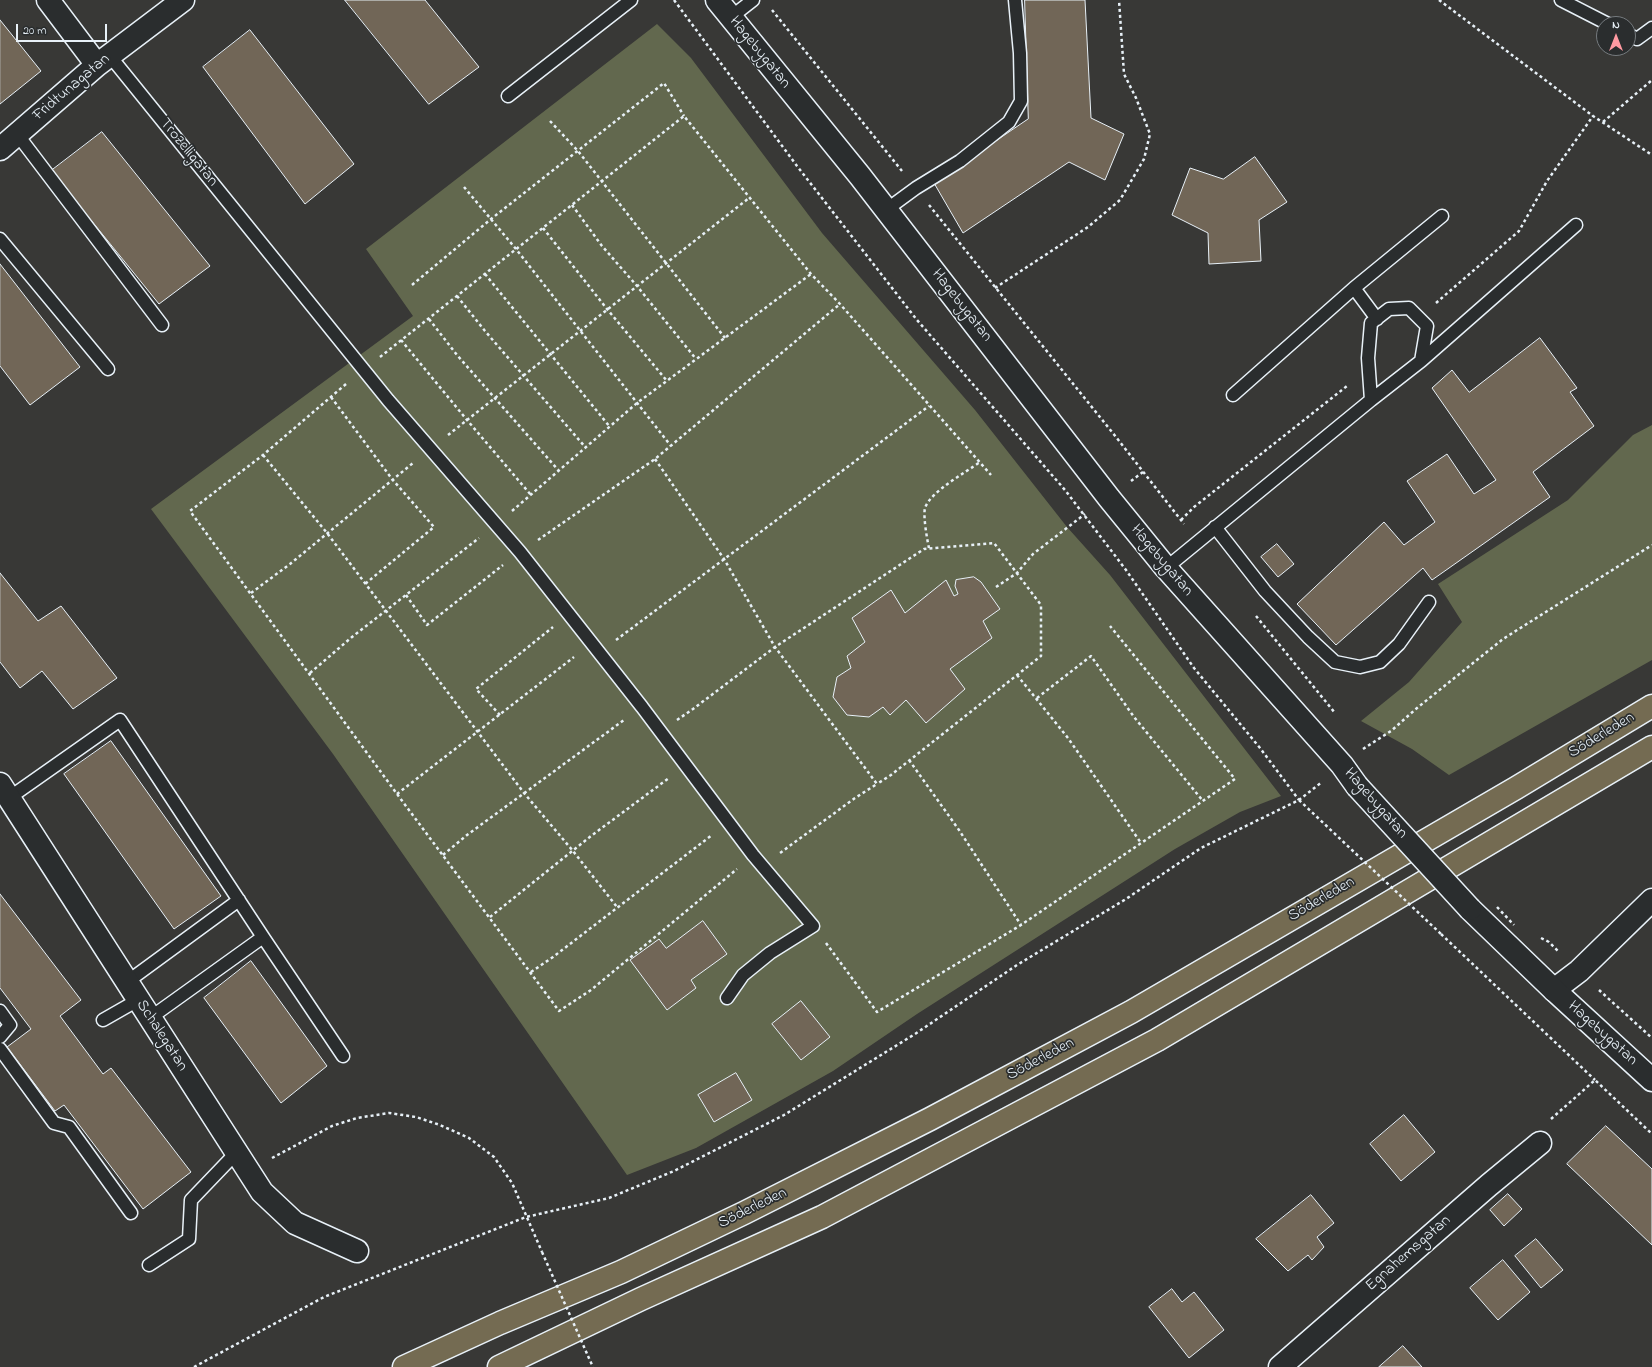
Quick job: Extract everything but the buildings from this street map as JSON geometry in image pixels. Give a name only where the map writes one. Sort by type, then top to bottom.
[{"type":"highway","name":"Söderleden","points":[[404,1367],[500,1323],[621,1272],[744,1213],[930,1119],[1131,1012],[1516,788],[1652,706]]},
{"type":"highway","points":[[499,1367],[641,1298],[822,1217],[1157,1040],[1652,747]]},
{"type":"street","name":"Trozelligatan","points":[[48,0],[103,61]]},
{"type":"street","name":"Fridtunagatan","points":[[0,149],[103,61],[183,0]]},
{"type":"street","name":"Hagebygatan","points":[[717,0],[886,210],[1104,491],[1166,568],[1342,765],[1357,786],[1470,909],[1554,990],[1652,1080]]},
{"type":"street","name":"Schalegatan","points":[[2,788],[262,1192],[295,1223],[357,1251]]},
{"type":"street","points":[[1554,990],[1579,971],[1652,900]]},
{"type":"street","name":"Egnahemsgatan","points":[[1280,1367],[1489,1184],[1540,1143]]},
{"type":"lane","points":[[508,96],[631,0]]},
{"type":"lane","points":[[730,18],[754,0]]},
{"type":"lane","points":[[886,210],[916,188],[960,161],[1009,122],[1021,101],[1020,53],[1015,0]]},
{"type":"lane","points":[[1561,0],[1596,18]]},
{"type":"lane","points":[[1636,38],[1652,28]]},
{"type":"lane","name":"Trozelligatan","points":[[103,61],[266,249],[364,370],[520,552],[642,707],[753,855],[813,926]]},
{"type":"lane","points":[[17,134],[162,325]]},
{"type":"lane","points":[[1233,395],[1354,288],[1442,216]]},
{"type":"lane","points":[[1166,568],[1371,400],[1421,361],[1576,225]]},
{"type":"lane","points":[[0,239],[108,369]]},
{"type":"lane","points":[[1354,288],[1377,319]]},
{"type":"lane","points":[[1371,400],[1368,366],[1371,323],[1389,310],[1409,308],[1427,326],[1421,361]]},
{"type":"lane","points":[[1215,527],[1265,591],[1308,637],[1335,662],[1360,667],[1380,662],[1399,644],[1429,602]]},
{"type":"lane","points":[[2,788],[120,720],[263,937],[344,1056]]},
{"type":"lane","points":[[103,1020],[133,991],[239,900]]},
{"type":"lane","points":[[727,998],[743,975],[770,952],[813,926]]},
{"type":"lane","points":[[150,1018],[263,937]]},
{"type":"lane","points":[[0,1011],[10,1025],[0,1037]]},
{"type":"lane","points":[[0,1049],[54,1123],[69,1126],[131,1213]]},
{"type":"lane","points":[[149,1265],[189,1239],[191,1200],[236,1152]]},
{"type":"path","points":[[674,0],[797,166],[917,320],[1065,490],[1126,570],[1194,668],[1260,748],[1299,800],[1652,1134]]},
{"type":"path","points":[[995,288],[1088,227],[1120,200],[1144,159],[1150,134],[1136,98],[1124,74],[1119,0]]},
{"type":"path","points":[[1439,0],[1593,116],[1652,155]]},
{"type":"path","points":[[768,5],[1181,520],[1196,543]]},
{"type":"path","points":[[1603,122],[1652,80]]},
{"type":"path","points":[[412,285],[491,219],[664,83],[684,116],[811,274],[840,304],[929,406],[992,475]]},
{"type":"path","points":[[684,116],[401,340],[263,455],[190,511],[559,1010],[591,990],[753,855]]},
{"type":"path","points":[[1409,308],[1430,308],[1519,231],[1547,181],[1593,116]]},
{"type":"path","points":[[550,121],[578,151],[725,338]]},
{"type":"path","points":[[464,187],[516,250],[671,446]]},
{"type":"path","points":[[251,593],[467,420],[749,198]]},
{"type":"path","points":[[572,205],[602,246],[637,286],[696,359]]},
{"type":"path","points":[[543,228],[607,310],[668,381]]},
{"type":"path","points":[[485,274],[610,427]]},
{"type":"path","points":[[310,673],[496,525],[637,403],[811,274]]},
{"type":"path","points":[[457,296],[485,331],[586,448]]},
{"type":"path","points":[[406,596],[427,625],[520,552],[655,459],[840,304]]},
{"type":"path","points":[[429,319],[457,355],[559,471]]},
{"type":"path","points":[[401,340],[531,495]]},
{"type":"path","points":[[1181,520],[1194,507],[1345,388],[1368,366]]},
{"type":"path","points":[[331,397],[392,480],[434,527],[365,584]]},
{"type":"path","points":[[398,794],[500,715],[724,559],[929,406]]},
{"type":"path","points":[[263,455],[327,533],[524,793],[573,851],[617,907]]},
{"type":"path","points":[[655,459],[724,559],[776,647],[877,784]]},
{"type":"path","points":[[929,548],[926,534],[925,508],[934,495],[980,462]]},
{"type":"path","points":[[996,587],[1017,573],[1033,554],[1084,515]]},
{"type":"path","points":[[660,731],[693,709],[776,647],[924,549],[994,543],[1017,573],[1041,605],[1041,656],[909,760],[877,784],[854,798],[762,866]]},
{"type":"path","points":[[194,1367],[324,1297],[526,1217],[609,1198],[674,1171],[784,1115],[915,1034],[1017,965],[1126,899],[1201,848],[1299,800],[1342,765],[1391,731],[1417,708],[1503,639],[1652,545]]},
{"type":"path","points":[[500,715],[476,689],[569,614]]},
{"type":"path","points":[[1255,616],[1339,718]]},
{"type":"path","points":[[813,926],[877,1012],[1021,925],[1235,778],[1110,626]]},
{"type":"path","points":[[1036,698],[1090,656],[1134,716],[1203,801]]},
{"type":"path","points":[[1017,675],[1068,738],[1141,843]]},
{"type":"path","points":[[443,855],[524,793],[642,707]]},
{"type":"path","points":[[1358,743],[1364,749],[1366,755]]},
{"type":"path","points":[[909,760],[959,830],[1021,925]]},
{"type":"path","points":[[490,917],[573,851],[686,766]]},
{"type":"path","points":[[530,972],[553,957],[728,822]]},
{"type":"path","points":[[1540,1143],[1546,1122],[1595,1080]]},
{"type":"path","points":[[249,1170],[332,1126],[357,1118],[389,1113],[416,1117],[440,1125],[469,1138],[494,1157],[512,1183],[593,1367]]},
{"type":"green space","points":[[657,24],[691,58],[822,233],[975,410],[1067,527],[1110,575],[1281,796],[1240,812],[1175,849],[917,1014],[833,1071],[696,1148],[627,1175],[333,754],[151,509],[413,316],[366,249]]},
{"type":"green space","points":[[1652,425],[1652,660],[1449,775],[1412,749],[1361,721],[1409,682],[1462,622],[1438,584],[1568,500],[1633,435]]}]
